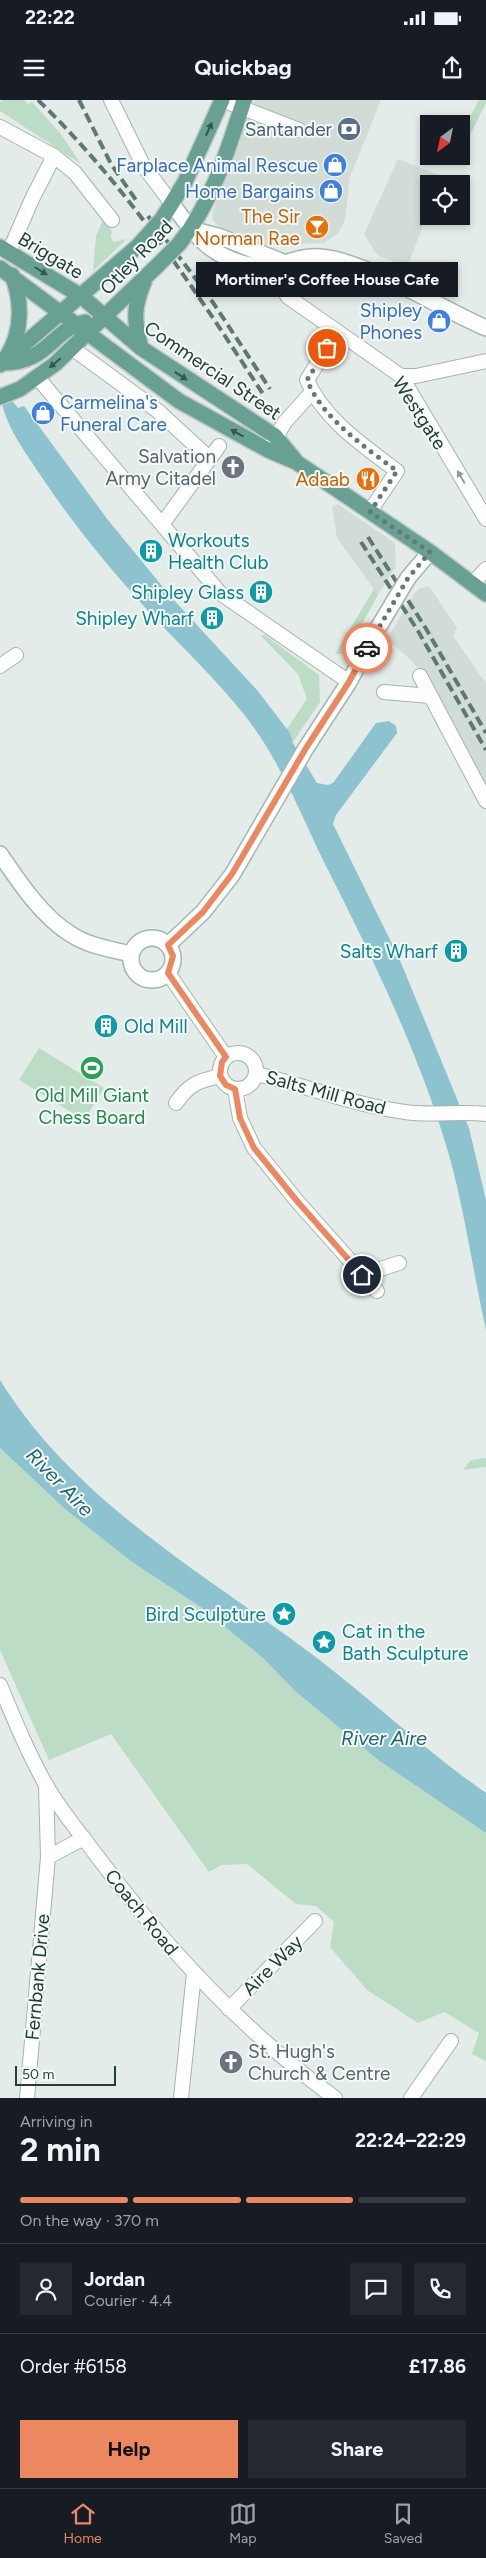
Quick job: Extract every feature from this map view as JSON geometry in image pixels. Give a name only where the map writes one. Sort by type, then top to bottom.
[{"type":"main road","name":"Otley Road","points":[[1,364],[138,246],[162,219],[172,204],[222,100]]},
{"type":"main road","name":"Otley Road","points":[[0,397],[20,389],[72,348],[179,244],[191,229],[210,193],[243,104]]},
{"type":"main road","name":"Briggate","points":[[5,250],[81,296]]},
{"type":"main road","name":"Briggate","points":[[6,271],[62,313]]},
{"type":"main road","points":[[1,364],[13,347],[18,329],[20,306],[18,290],[6,271]]},
{"type":"main road","points":[[141,348],[134,315],[137,299],[147,276]]},
{"type":"main road","name":"Commercial Street","points":[[81,296],[141,348],[275,436],[296,462]]},
{"type":"main road","name":"Commercial Street","points":[[62,313],[87,334],[179,401],[268,450],[296,462],[430,552],[486,594]]},
{"type":"main road","points":[[1,364],[18,363],[33,358],[75,324],[106,316]]},
{"type":"street","points":[[111,100],[143,165],[191,229],[212,234],[283,262],[314,255],[338,260],[401,285],[486,328]]},
{"type":"street","points":[[222,100],[243,104],[299,130]]},
{"type":"street","points":[[0,127],[54,156],[75,173],[112,220]]},
{"type":"street","points":[[5,250],[54,156]]},
{"type":"street","name":"Westgate","points":[[283,262],[283,288],[288,297],[401,376],[486,519]]},
{"type":"street","points":[[337,332],[307,380],[312,392],[349,435],[397,471],[370,512]]},
{"type":"street","points":[[72,348],[158,410],[210,459]]},
{"type":"street","points":[[401,376],[416,376],[486,361]]},
{"type":"street","points":[[37,377],[163,523],[220,593],[349,682]]},
{"type":"street","points":[[268,450],[275,436],[312,392]]},
{"type":"street","points":[[163,523],[219,446]]},
{"type":"street","points":[[168,945],[203,912],[232,874],[306,748],[349,682],[375,633],[408,578],[430,552]]},
{"type":"street","points":[[472,584],[486,569]]},
{"type":"street","points":[[0,666],[16,655]]},
{"type":"street","points":[[420,676],[486,801]]},
{"type":"street","points":[[384,692],[430,696]]},
{"type":"street","points":[[1,858],[31,897],[71,935],[93,944],[130,954]]},
{"type":"street","points":[[144,939],[159,939],[168,945],[173,956],[168,973],[153,981],[143,979],[132,969],[130,954],[133,948],[144,939]]},
{"type":"street","points":[[168,973],[226,1057],[222,1062],[220,1076],[226,1085],[235,1089],[240,1118],[254,1148],[297,1201],[377,1292]]},
{"type":"street","name":"Salts Mill Road","points":[[226,1057],[236,1052],[249,1056],[255,1063],[256,1074],[251,1084],[242,1089],[235,1089]]},
{"type":"street","name":"Salts Mill Road","points":[[256,1074],[300,1085],[361,1105],[408,1112],[481,1113]]},
{"type":"street","points":[[176,1103],[186,1089],[200,1080],[220,1076]]},
{"type":"street","points":[[362,1275],[399,1263]]},
{"type":"street","name":"Coach Road","points":[[0,1685],[46,1786],[141,1913],[194,1974],[229,2009],[304,2075],[335,2098]]},
{"type":"street","name":"Fernbank Drive","points":[[27,2098],[48,1857],[46,1786]]},
{"type":"street","points":[[48,1857],[84,1838]]},
{"type":"street","name":"Aire Way","points":[[229,2009],[315,1921]]},
{"type":"street","points":[[181,2098],[194,1974]]},
{"type":"street","points":[[411,2098],[451,2041]]},
{"type":"shaded area","points":[[255,100],[381,100],[350,177],[345,220],[338,233],[324,243],[267,245],[218,226],[213,220],[212,213]]},
{"type":"shaded area","points":[[398,159],[439,175],[420,175],[420,225],[424,225],[407,267],[377,255],[364,234]]},
{"type":"shaded area","points":[[338,504],[395,543],[396,566],[378,595],[337,538],[332,507]]},
{"type":"shaded area","points":[[429,586],[457,628],[453,636],[486,683],[486,790],[433,687],[413,662],[387,639],[414,594],[418,589]]},
{"type":"green space","points":[[3,100],[24,100],[28,104],[32,102],[60,133],[81,164],[0,111],[0,102]]},
{"type":"green space","points":[[479,100],[486,100],[470,135],[470,117]]},
{"type":"green space","points":[[103,220],[112,231],[111,237],[113,242],[127,239],[93,271],[96,236]]},
{"type":"green space","points":[[233,269],[239,269],[269,279],[273,282],[270,292]]},
{"type":"green space","points":[[374,589],[378,595],[345,654],[335,654]]},
{"type":"green space","points":[[265,635],[319,675],[320,702],[293,742],[286,730],[307,699],[298,674],[261,636]]},
{"type":"green space","points":[[39,1048],[104,1088],[84,1120],[19,1080]]},
{"type":"green space","name":"Old Mill Giant Chess Board","points":[[89,1058],[102,1066],[94,1077],[82,1070]]},
{"type":"green space","points":[[0,1448],[65,1509],[132,1562],[202,1608],[263,1658],[295,1691],[378,1760],[486,1833],[486,2061],[472,2054],[479,2033],[444,2012],[418,2023],[367,1990],[330,1947],[334,1922],[316,1906],[296,1904],[247,1864],[221,1865],[209,1872],[111,1734],[49,1760],[0,1650]]},
{"type":"green space","points":[[486,1458],[486,1467],[463,1470],[471,1460]]},
{"type":"water","points":[[0,386],[18,408],[24,406],[108,520],[171,597],[257,690],[290,733],[293,743],[317,783],[328,785],[333,783],[376,723],[389,721],[396,726],[397,733],[336,815],[333,824],[399,958],[469,1128],[486,1200],[486,1330],[455,1177],[437,1117],[393,1004],[279,768],[258,733],[235,703],[135,596],[106,563],[65,510],[25,453],[13,431],[4,409]]},
{"type":"water","name":"River Aire","points":[[0,1380],[31,1424],[65,1463],[104,1499],[187,1565],[317,1658],[443,1761],[486,1793],[486,1833],[378,1760],[295,1691],[263,1658],[202,1608],[132,1562],[65,1509],[0,1448]]},
{"type":"railway","points":[[38,100],[70,133],[131,204],[186,278],[263,394]]},
{"type":"railway","points":[[79,100],[111,164],[138,203]]},
{"type":"railway","points":[[148,216],[208,295],[270,389]]},
{"type":"railway","points":[[368,537],[425,627],[486,733]]},
{"type":"railway","points":[[361,542],[418,631],[486,750]]},
{"type":"way so far","points":[[327,348],[307,380],[312,392],[349,435],[397,471],[370,512],[430,552],[408,578],[367,648]]},
{"type":"place","name":"Santander","points":[[349,129]]},
{"type":"place","name":"Farplace Animal Rescue","points":[[335,165]]},
{"type":"place","name":"Home Bargains","points":[[331,191]]},
{"type":"place","name":"The Sir Norman Rae","points":[[317,227]]},
{"type":"place","name":"Shipley Phones","points":[[439,321]]},
{"type":"place","name":"Mortimer's Coffee House Cafe","points":[[327,348]]},
{"type":"place","name":"Carmelina's Funeral Care","points":[[43,413]]},
{"type":"place","name":"Salvation Army Citadel","points":[[233,467]]},
{"type":"place","name":"Adaab","points":[[368,479]]},
{"type":"place","name":"Workouts Health Club","points":[[151,551]]},
{"type":"place","name":"Shipley Glass","points":[[261,592]]},
{"type":"place","name":"Shipley Wharf","points":[[212,618]]},
{"type":"place","name":"Salts Wharf","points":[[456,951]]},
{"type":"place","name":"Old Mill","points":[[106,1026]]},
{"type":"place","name":"Old Mill Giant Chess Board","points":[[92,1068]]},
{"type":"place","name":"Bird Sculpture","points":[[284,1614]]},
{"type":"place","name":"Cat in the Bath Sculpture","points":[[324,1642]]},
{"type":"place","name":"St. Hugh's Church & Centre","points":[[231,2062]]},
{"type":"route","points":[[362,1275],[297,1201],[254,1148],[240,1118],[235,1089],[226,1085],[220,1076],[222,1062],[226,1057],[168,973],[173,964],[173,956],[168,945],[203,912],[232,874],[306,748],[349,682],[367,648]]}]
